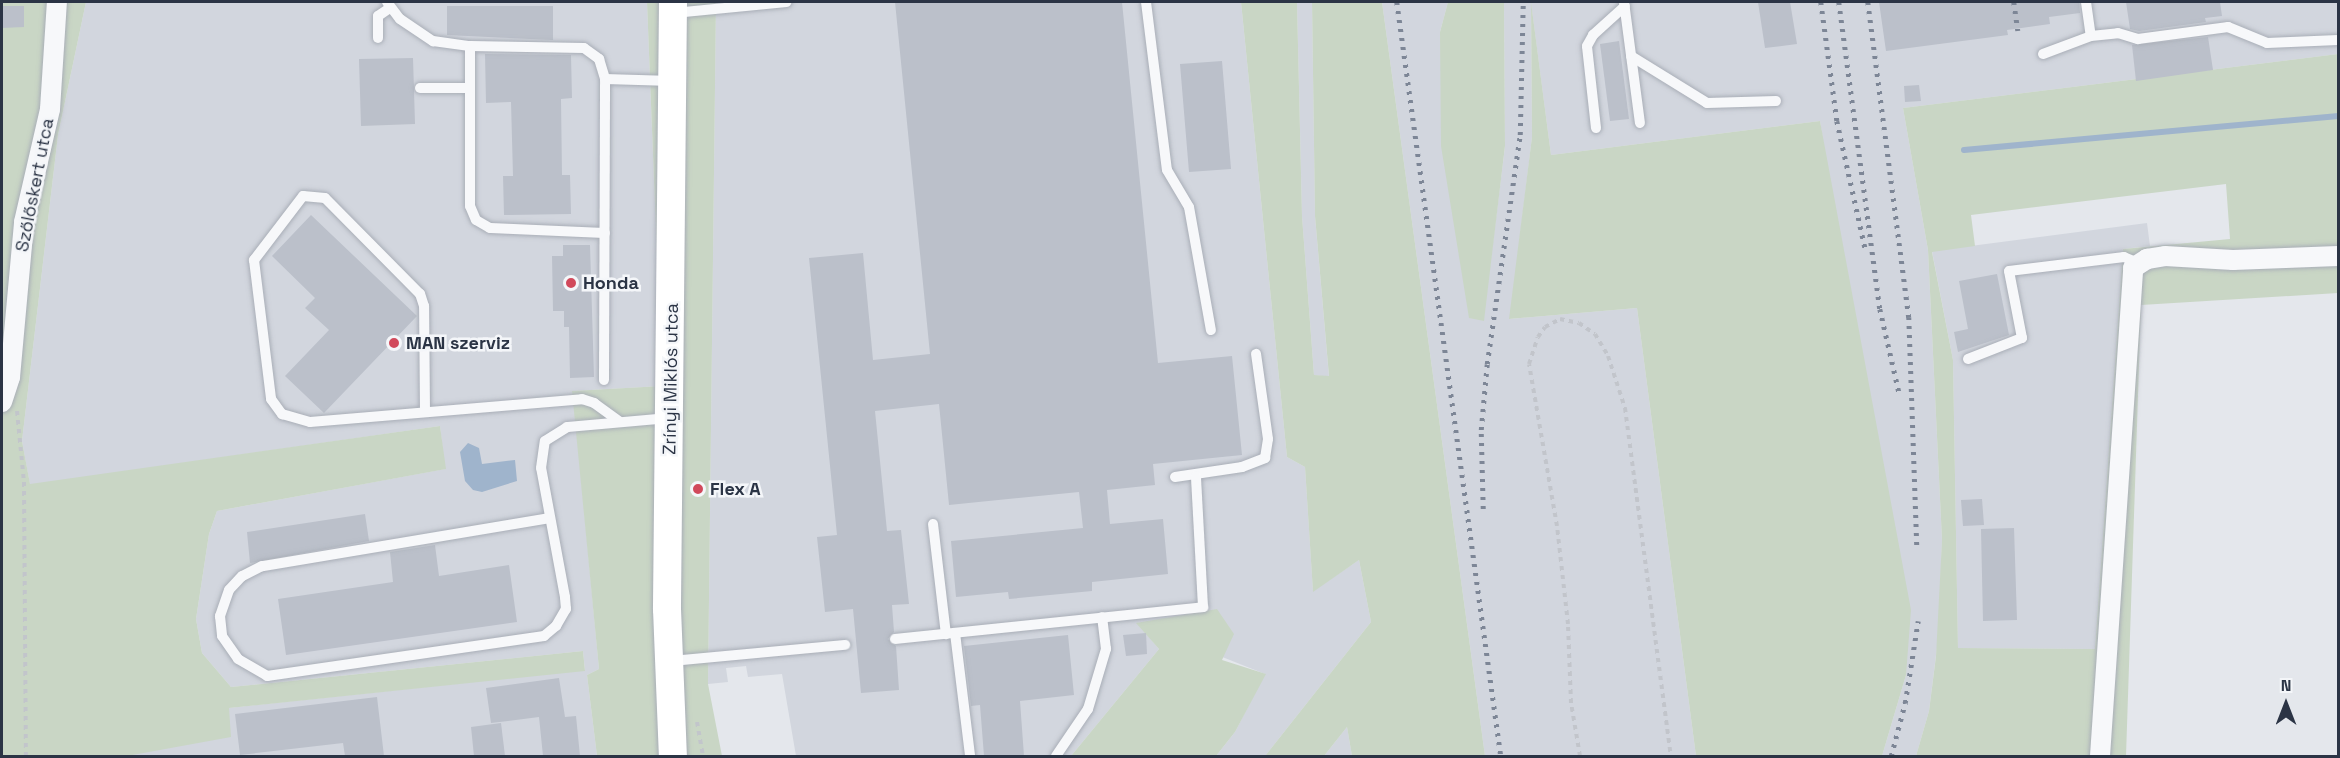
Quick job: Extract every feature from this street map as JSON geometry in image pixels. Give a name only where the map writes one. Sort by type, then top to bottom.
[{"type":"main road","name":"Zrínyi Miklós utca","points":[[673,7],[668,662],[673,756]]},
{"type":"street","name":"Szőlőskert utca","points":[[6,405],[24,222],[50,108],[57,2]]},
{"type":"street","points":[[2100,756],[2129,280],[2138,263],[2165,256],[2233,260],[2338,256]]},
{"type":"lane","points":[[673,7],[786,2]]},
{"type":"lane","points":[[1146,2],[1167,171],[1189,207],[1211,330]]},
{"type":"lane","points":[[2086,2],[2091,36]]},
{"type":"lane","points":[[1624,4],[1640,123]]},
{"type":"lane","points":[[1596,128],[1587,46],[1593,35],[1624,4]]},
{"type":"lane","points":[[378,38],[378,16],[388,5],[433,41],[470,46],[584,48],[599,58],[605,79],[604,380]]},
{"type":"lane","points":[[2043,54],[2091,36],[2118,33],[2138,39],[2228,27],[2267,43],[2338,40]]},
{"type":"lane","points":[[470,46],[470,206],[476,220],[490,228],[605,233]]},
{"type":"lane","points":[[1631,56],[1707,103],[1776,101]]},
{"type":"lane","points":[[605,79],[673,82]]},
{"type":"lane","points":[[420,88],[470,88]]},
{"type":"lane","points":[[425,412],[424,306],[420,294],[325,198],[303,196],[254,260],[275,408],[294,419],[310,422],[582,399],[594,403],[620,422]]},
{"type":"lane","points":[[1968,359],[2022,338],[2009,271],[2124,257],[2138,263]]},
{"type":"lane","points":[[1175,477],[1196,477],[1242,467],[1265,458],[1268,439],[1256,354]]},
{"type":"lane","points":[[550,518],[262,566],[242,576],[229,590],[220,616],[222,636],[238,659],[267,676],[544,636],[556,626],[566,609],[550,518],[541,468],[549,436],[567,427],[671,417]]},
{"type":"lane","points":[[895,639],[1203,607],[1196,477]]},
{"type":"lane","points":[[933,524],[970,756]]},
{"type":"lane","points":[[1056,756],[1088,710],[1106,649],[1102,617]]},
{"type":"lane","points":[[668,662],[845,645]]},
{"type":"path","points":[[1580,756],[1571,703],[1568,624],[1557,526],[1529,364],[1538,337],[1545,327],[1560,319],[1579,323],[1595,334],[1608,356],[1625,408],[1671,756]]},
{"type":"path","points":[[6,405],[19,412],[24,482],[26,756]]},
{"type":"shaded area","points":[[86,2],[647,2],[662,386],[573,391],[599,669],[587,675],[597,756],[127,756],[229,708],[585,670],[583,651],[231,687],[202,653],[196,619],[209,534],[217,511],[445,469],[440,426],[30,485],[22,441],[58,135]]},
{"type":"shaded area","points":[[716,2],[1241,2],[1287,457],[1305,467],[1313,591],[1359,560],[1371,622],[1265,756],[1216,756],[1235,732],[1265,674],[1137,623],[1159,649],[1071,756],[796,756],[782,674],[748,677],[746,666],[726,668],[728,682],[708,684]]},
{"type":"shaded area","points":[[1297,2],[1312,2],[1315,216],[1329,377],[1314,375],[1302,216]]},
{"type":"shaded area","points":[[1382,2],[1448,2],[1440,32],[1483,321],[1505,147],[1504,2],[2338,2],[2338,54],[1903,108],[1928,250],[1942,540],[1939,631],[1929,711],[1916,756],[1882,756],[1906,675],[1820,121],[1551,155],[1531,3],[1532,137],[1510,319],[1637,308],[1696,756],[1485,756]]},
{"type":"shaded area","points":[[2147,223],[2150,246],[2123,249],[2095,649],[1958,648],[1953,360],[1932,251]]},
{"type":"shaded area","points":[[1347,727],[1352,756],[1324,756]]},
{"type":"green space","points":[[2,2],[86,2],[58,135],[22,441],[30,484],[440,426],[446,469],[217,511],[209,534],[196,619],[202,653],[231,687],[583,651],[585,671],[229,708],[231,737],[127,756],[2,756]]},
{"type":"green space","points":[[647,2],[716,2],[708,684],[722,756],[597,756],[587,675],[599,669],[572,391],[662,386]]},
{"type":"green space","points":[[1241,2],[1297,2],[1302,216],[1314,375],[1329,376],[1315,216],[1312,2],[1382,2],[1485,756],[1352,756],[1347,727],[1324,756],[1265,756],[1371,622],[1359,560],[1313,592],[1305,467],[1287,457]]},
{"type":"green space","points":[[1448,2],[1504,2],[1505,146],[1484,321],[1469,318],[1441,146],[1440,32]]},
{"type":"green space","points":[[1531,2],[1551,155],[1820,121],[1911,610],[1906,675],[1882,756],[1696,756],[1637,308],[1509,319],[1532,137]]},
{"type":"green space","points":[[2338,54],[2338,293],[2141,305],[2126,756],[1916,756],[1929,711],[1936,656],[1942,540],[1928,250],[1903,108]],"holes":[[[2226,184],[2230,239],[2123,249],[2095,649],[1958,648],[1953,360],[1932,252],[1975,246],[1971,215]]]},
{"type":"green space","points":[[1217,609],[1234,634],[1222,660],[1266,674],[1235,732],[1216,756],[1071,756],[1159,649],[1136,623]]},
{"type":"water","points":[[468,443],[479,448],[482,464],[515,460],[517,481],[482,492],[473,490],[465,481],[460,452]]},
{"type":"building","points":[[895,2],[1122,2],[1158,363],[1232,356],[1242,455],[1153,464],[1155,485],[1107,490],[1110,524],[1163,519],[1168,574],[1092,582],[1092,591],[1009,599],[1008,592],[956,597],[951,541],[1083,528],[1079,492],[949,505],[939,404],[875,411],[887,531],[901,530],[909,604],[892,605],[894,632],[888,639],[896,646],[899,690],[861,693],[853,609],[825,612],[817,537],[837,535],[809,258],[863,253],[873,360],[930,354]]},
{"type":"building","points":[[1758,2],[1790,2],[1797,44],[1765,48]]},
{"type":"building","points":[[1879,2],[2079,2],[2080,13],[2049,17],[2050,24],[2007,30],[2008,35],[1886,51]]},
{"type":"building","points":[[2126,2],[2220,2],[2222,16],[2205,18],[2206,22],[2139,31],[2130,29]]},
{"type":"building","points":[[2,6],[24,6],[24,27],[2,28]]},
{"type":"building","points":[[447,6],[553,6],[553,40],[447,35]]},
{"type":"building","points":[[2208,37],[2213,70],[2136,81],[2132,45]]},
{"type":"building","points":[[1619,41],[1629,119],[1610,121],[1600,44]]},
{"type":"building","points":[[485,54],[571,55],[572,98],[561,99],[562,175],[570,175],[571,214],[504,215],[503,176],[513,176],[511,102],[486,103]]},
{"type":"building","points":[[413,58],[415,124],[361,126],[359,59]]},
{"type":"building","points":[[1222,61],[1231,169],[1189,172],[1180,64]]},
{"type":"building","points":[[1919,85],[1921,101],[1905,102],[1904,86]]},
{"type":"building","points":[[311,215],[417,316],[324,413],[285,376],[329,330],[305,308],[315,298],[272,256]]},
{"type":"building","name":"Honda","points":[[563,245],[590,245],[594,377],[570,378],[569,327],[564,327],[564,311],[553,311],[552,256],[563,256]]},
{"type":"building","points":[[1997,274],[2009,335],[1958,352],[1954,332],[1968,329],[1959,281]]},
{"type":"building","points":[[1982,499],[1984,525],[1963,526],[1961,500]]},
{"type":"building","points":[[365,514],[369,541],[250,563],[247,532]]},
{"type":"building","points":[[2014,528],[2017,620],[1983,621],[1981,529]]},
{"type":"building","points":[[435,545],[439,576],[509,565],[517,622],[286,655],[278,599],[393,582],[390,552]]},
{"type":"building","points":[[1146,633],[1147,654],[1126,656],[1123,635]]},
{"type":"building","points":[[1068,635],[1074,695],[1020,701],[1024,756],[984,756],[980,705],[971,706],[964,646]]},
{"type":"building","points":[[559,678],[565,717],[576,716],[580,756],[543,756],[539,717],[491,723],[486,688]]},
{"type":"building","points":[[377,697],[384,756],[345,756],[343,743],[240,755],[235,714]]},
{"type":"building","points":[[501,723],[505,756],[474,756],[471,727]]},
{"type":"waterway","points":[[1964,150],[2338,116]]},
{"type":"railway","points":[[1397,2],[1501,756]]},
{"type":"railway","points":[[1483,509],[1481,430],[1487,364],[1520,135],[1523,2]]},
{"type":"railway","points":[[1821,2],[1837,121],[1866,252]]},
{"type":"railway","points":[[1839,2],[1880,309],[1899,392]]},
{"type":"railway","points":[[1868,2],[1909,317],[1917,549]]},
{"type":"railway","points":[[2014,2],[2018,31]]},
{"type":"railway","points":[[1891,756],[1905,703],[1918,621]]},
{"type":"place","name":"Honda","points":[[571,283]]},
{"type":"place","name":"MAN szerviz","points":[[394,343]]},
{"type":"place","name":"Flex A","points":[[698,489]]}]
